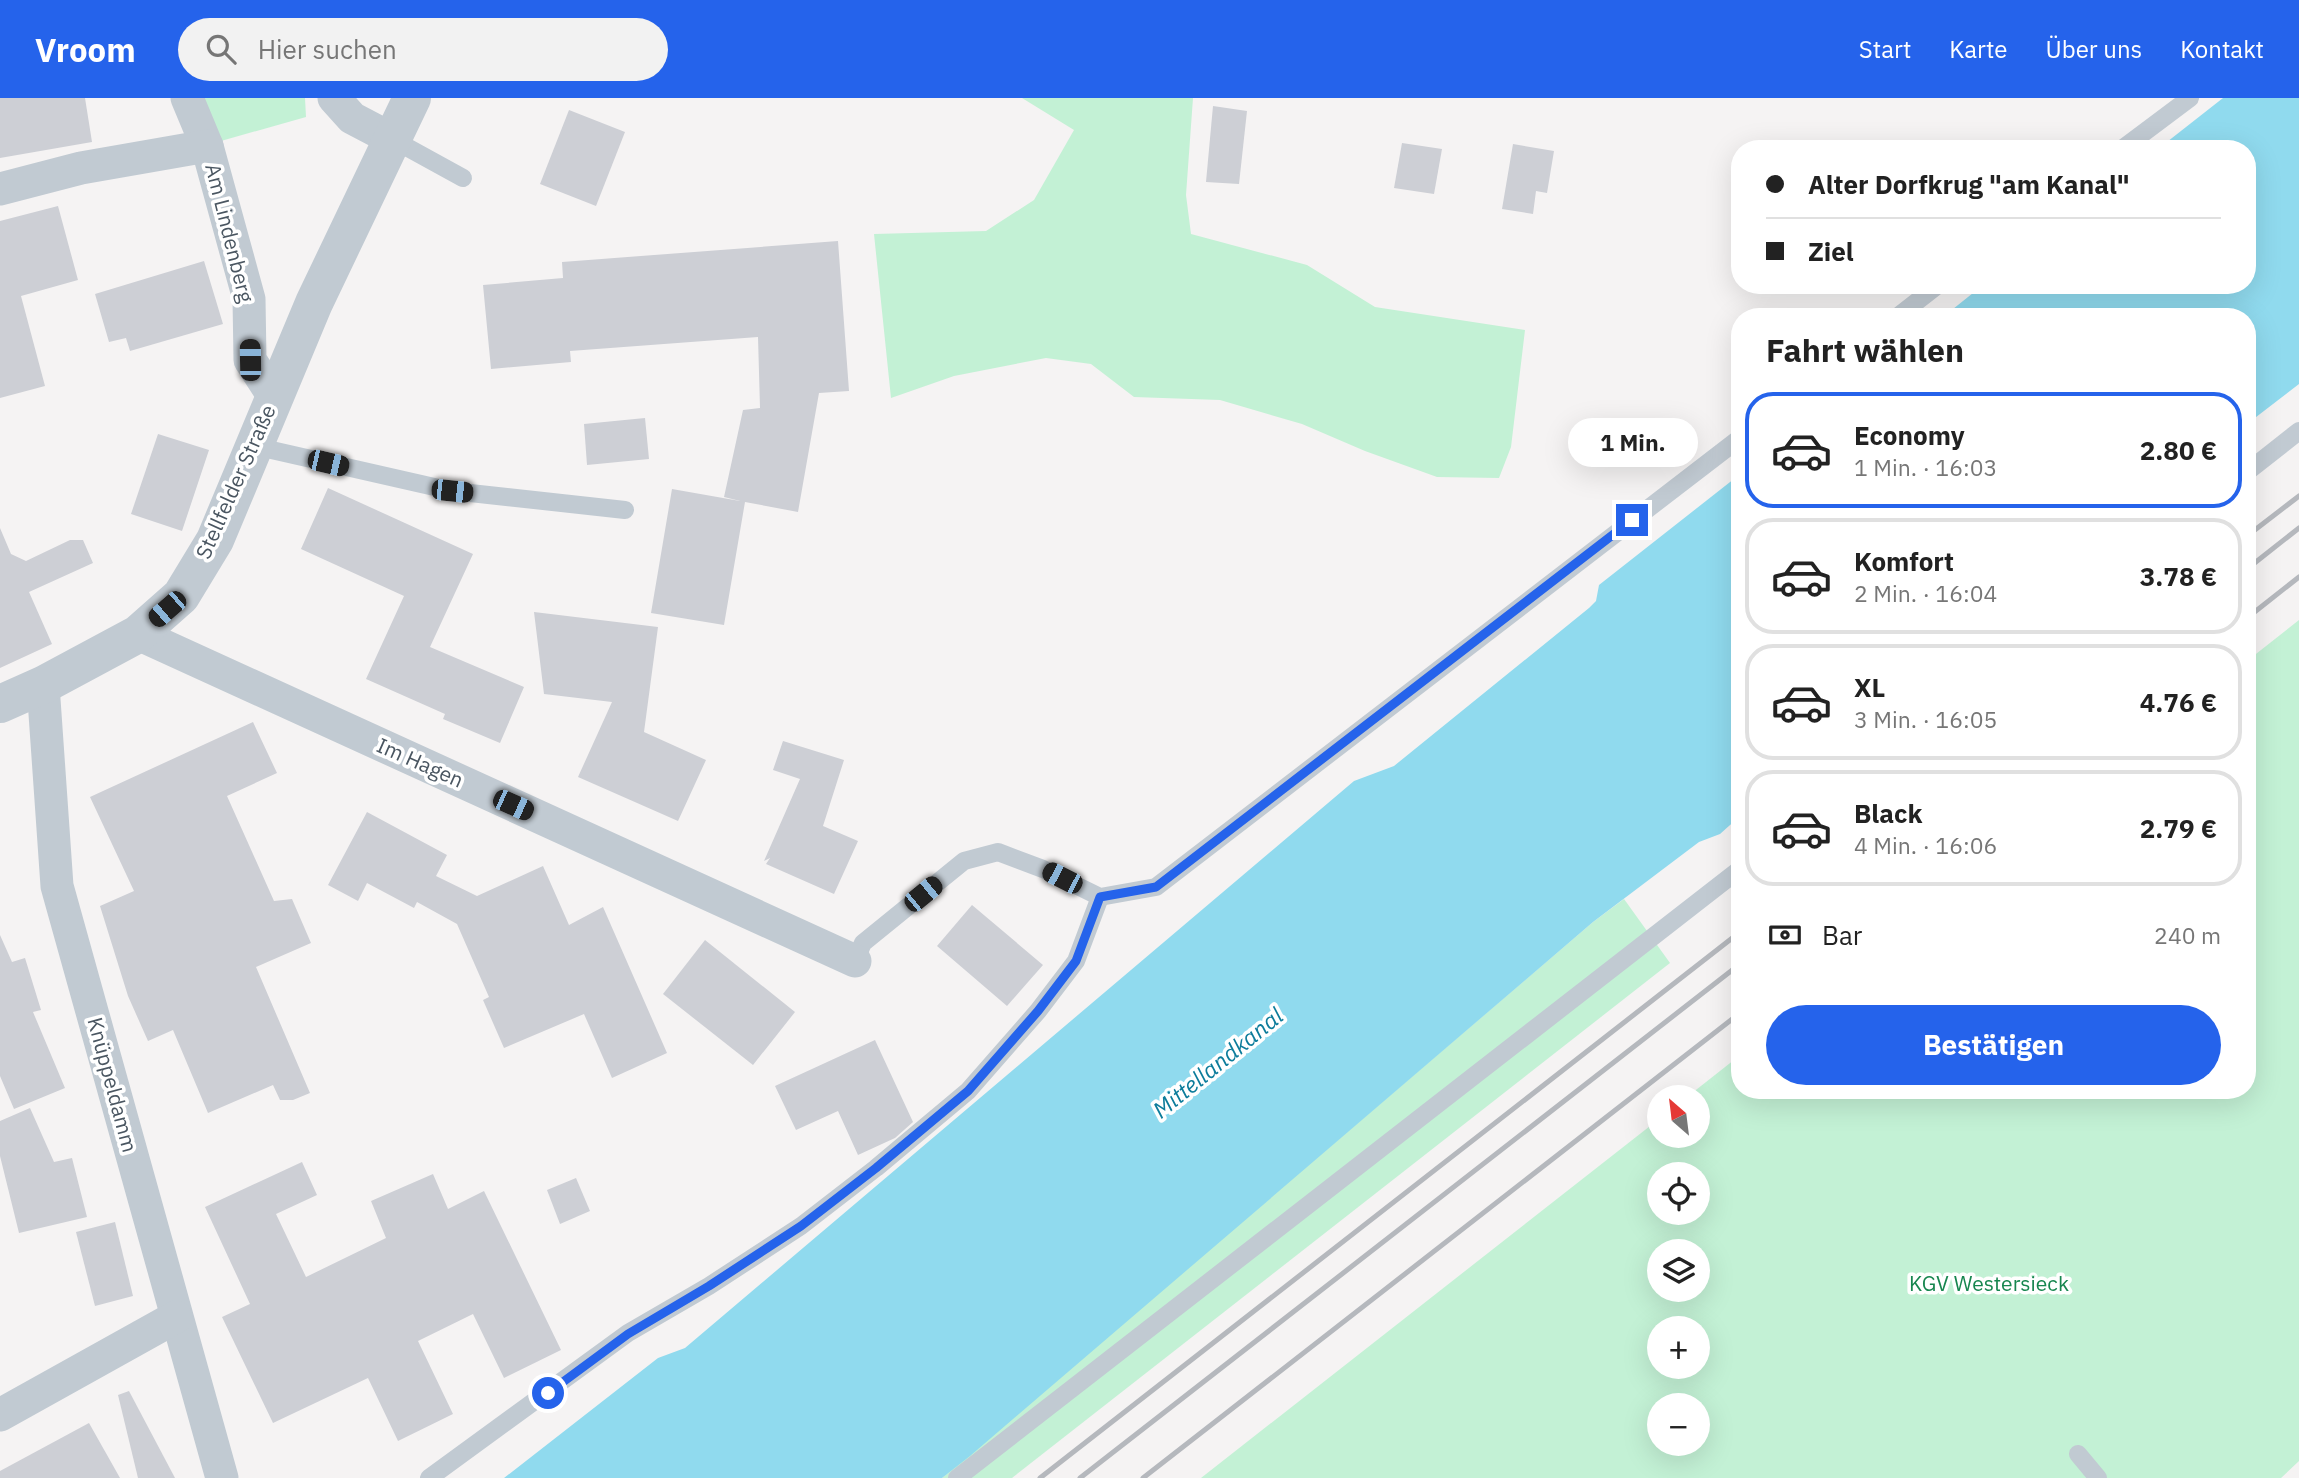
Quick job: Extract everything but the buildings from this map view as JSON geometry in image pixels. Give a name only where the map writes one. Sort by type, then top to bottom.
[{"type":"street","name":"Am Lindenberg","points":[[187,98],[207,146],[249,299],[250,360],[274,397]]},
{"type":"street","points":[[334,98],[352,118],[391,139]]},
{"type":"street","name":"Stellfelder Straße","points":[[0,704],[138,634],[181,596],[215,540],[314,303],[412,98]]},
{"type":"street","name":"Am Lindenberg","points":[[0,189],[81,168],[207,146]]},
{"type":"street","name":"Im Hagen","points":[[138,634],[855,961]]},
{"type":"street","name":"Knüppeldamm","points":[[43,684],[57,886],[222,1478]]},
{"type":"street","points":[[0,1415],[176,1317]]},
{"type":"lane","points":[[2134,140],[2190,98]]},
{"type":"lane","points":[[391,139],[463,178]]},
{"type":"lane","points":[[1909,308],[1926,294]]},
{"type":"lane","points":[[2256,465],[2299,431]]},
{"type":"lane","points":[[855,961],[863,943],[964,861],[998,852],[1043,869],[1100,897],[1156,887],[1731,445]]},
{"type":"lane","points":[[254,446],[452,491],[625,510]]},
{"type":"lane","points":[[957,1478],[1731,876]]},
{"type":"lane","points":[[429,1478],[628,1334],[709,1286],[801,1226],[968,1091],[1038,1011],[1076,961],[1100,897]]},
{"type":"lane","points":[[2078,1454],[2098,1478]]},
{"type":"green space","points":[[201,98],[305,98],[306,117],[221,141]]},
{"type":"green space","points":[[1022,98],[1193,98],[1186,195],[1191,234],[1307,265],[1375,307],[1525,330],[1511,447],[1499,478],[1437,477],[1365,451],[1302,424],[1220,400],[1134,397],[1091,364],[1046,358],[954,376],[891,398],[874,234],[986,231],[1034,200],[1074,130]]},
{"type":"green space","name":"KGV Westersieck","points":[[2299,620],[2299,1461],[2281,1478],[1201,1478],[1647,1128],[1647,1148],[1710,1148],[1710,1085],[1702,1085],[1731,1062],[1731,1099],[2256,1099],[2256,654]]},
{"type":"green space","points":[[1624,899],[1670,963],[1012,1478],[942,1478],[1593,922]]},
{"type":"water","points":[[2223,98],[2299,98],[2299,384],[2256,417],[2256,308],[1954,308],[1972,294],[2256,294],[2256,140],[2169,140]]},
{"type":"water","name":"Mittellandkanal","points":[[1731,481],[1731,824],[1720,834],[1699,842],[1593,922],[970,1456],[942,1478],[504,1478],[658,1358],[685,1348],[1354,781],[1394,766],[1589,608],[1596,601],[1599,585]]},
{"type":"railway","points":[[2256,529],[2299,496]]},
{"type":"railway","points":[[2256,562],[2299,528]]},
{"type":"railway","points":[[2256,611],[2299,577]]},
{"type":"railway","points":[[1040,1478],[1731,939]]},
{"type":"railway","points":[[1080,1478],[1731,971]]},
{"type":"railway","points":[[1143,1478],[1731,1020]]},
{"type":"route","points":[[548,1393],[628,1334],[709,1286],[801,1226],[968,1091],[1038,1011],[1076,961],[1100,897],[1156,887],[1632,520]]}]
